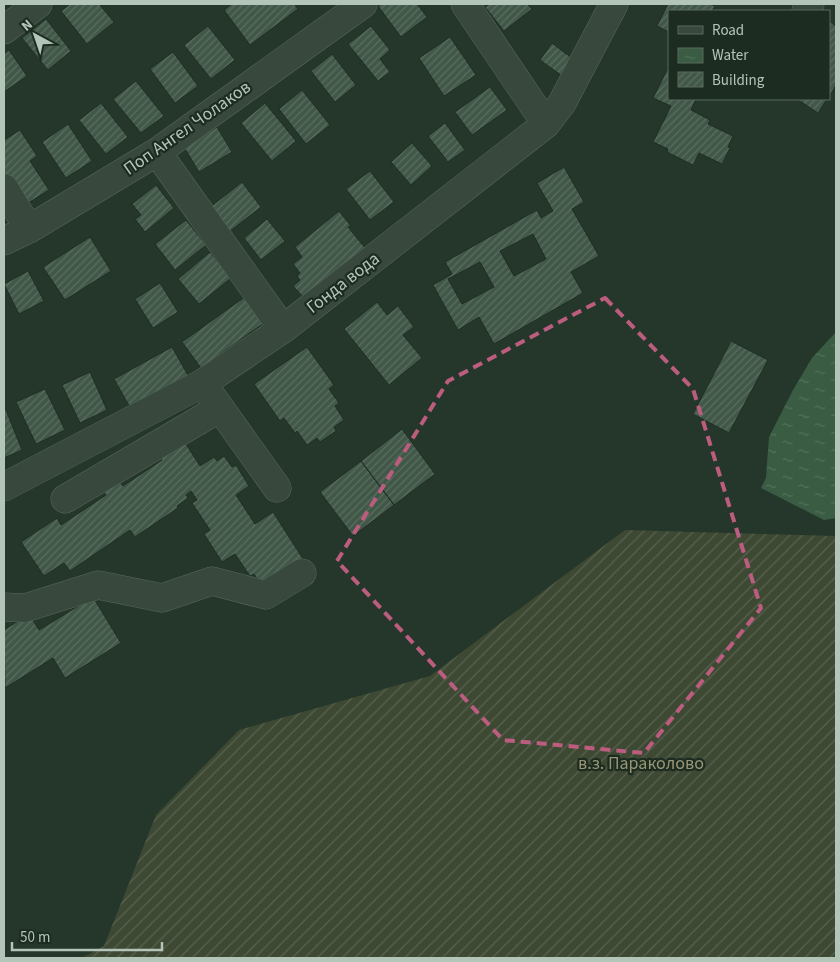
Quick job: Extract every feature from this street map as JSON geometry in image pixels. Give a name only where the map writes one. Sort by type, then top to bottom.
[{"type":"street","points":[[4,30],[38,4]]},
{"type":"street","name":"Поп Ангел Чолаков","points":[[4,241],[29,229],[156,152],[363,4]]},
{"type":"street","points":[[465,4],[546,124]]},
{"type":"street","name":"Гонда вода","points":[[4,487],[202,383],[283,329],[546,124],[562,103],[614,4]]},
{"type":"street","points":[[156,152],[283,329]]},
{"type":"street","points":[[4,188],[29,229]]},
{"type":"street","points":[[202,383],[277,488]]},
{"type":"street","points":[[65,499],[220,408]]},
{"type":"street","points":[[4,504],[57,459]]},
{"type":"street","points":[[4,607],[25,608],[98,585],[162,598],[212,582],[266,595],[302,573]]},
{"type":"highlighted area","points":[[605,298],[693,389],[761,608],[644,753],[503,740],[337,561],[448,381]]},
{"type":"green space","name":"в.з. Параколово","points":[[625,530],[836,536],[836,958],[82,958],[104,946],[156,815],[239,730],[430,676]]},
{"type":"water","points":[[836,332],[836,518],[824,520],[761,488],[766,478],[769,437],[812,358]]},
{"type":"building","points":[[70,4],[99,4],[114,22],[87,44],[61,11]]},
{"type":"building","points":[[232,4],[294,4],[298,9],[250,45],[224,10]]},
{"type":"building","points":[[381,4],[417,4],[427,17],[401,37],[378,6]]},
{"type":"building","points":[[490,4],[527,4],[532,9],[504,31],[485,7]]},
{"type":"building","points":[[668,4],[710,4],[715,6],[713,10],[668,10],[668,32],[657,26]]},
{"type":"building","points":[[46,19],[71,51],[48,70],[22,38]]},
{"type":"building","points":[[830,22],[836,26],[836,85],[830,95]]},
{"type":"building","points":[[208,26],[235,60],[211,79],[184,45]]},
{"type":"building","points":[[371,26],[390,50],[380,59],[390,72],[378,81],[348,44]]},
{"type":"building","points":[[450,37],[476,75],[444,96],[419,58]]},
{"type":"building","points":[[552,43],[577,62],[565,78],[540,60]]},
{"type":"building","points":[[9,50],[27,76],[4,92],[4,54]]},
{"type":"building","points":[[173,52],[198,86],[175,103],[150,69]]},
{"type":"building","points":[[332,54],[356,85],[335,102],[311,71]]},
{"type":"building","points":[[668,68],[668,100],[696,100],[691,110],[710,120],[708,124],[733,136],[728,147],[730,148],[722,164],[699,153],[693,165],[667,152],[668,149],[653,142],[671,106],[653,98]]},
{"type":"building","points":[[136,81],[164,116],[141,133],[113,99]]},
{"type":"building","points":[[490,87],[507,110],[472,135],[455,112]]},
{"type":"building","points":[[302,90],[330,125],[306,144],[279,109]]},
{"type":"building","points":[[798,100],[826,100],[818,113]]},
{"type":"building","points":[[101,103],[128,137],[106,154],[79,120]]},
{"type":"building","points":[[265,103],[296,141],[272,161],[241,123]]},
{"type":"building","points":[[445,123],[465,150],[448,162],[428,136]]},
{"type":"building","points":[[68,124],[92,161],[66,178],[42,142]]},
{"type":"building","points":[[217,127],[232,152],[199,172],[184,147]]},
{"type":"building","points":[[20,130],[37,156],[30,161],[49,190],[25,205],[4,180],[4,140]]},
{"type":"building","points":[[412,143],[432,166],[411,185],[391,162]]},
{"type":"building","points":[[564,167],[584,202],[572,209],[599,256],[571,272],[583,293],[494,344],[479,317],[458,330],[433,285],[452,274],[445,262],[537,210],[541,218],[553,211],[537,183]],"holes":[[[533,234],[546,259],[514,276],[500,251]],[[480,262],[494,287],[462,304],[448,279]]]},
{"type":"building","points":[[370,171],[394,202],[370,220],[346,189]]},
{"type":"building","points":[[242,182],[261,207],[229,232],[209,208]]},
{"type":"building","points":[[156,185],[174,208],[145,232],[135,219],[141,215],[132,204]]},
{"type":"building","points":[[339,211],[351,226],[348,227],[366,249],[305,299],[293,286],[300,280],[297,276],[300,273],[293,264],[302,257],[295,247]]},
{"type":"building","points":[[267,219],[285,241],[261,260],[244,238]]},
{"type":"building","points":[[186,220],[206,245],[175,270],[155,244]]},
{"type":"building","points":[[90,237],[111,271],[65,300],[43,267]]},
{"type":"building","points":[[210,252],[231,278],[199,304],[178,279]]},
{"type":"building","points":[[28,271],[44,301],[19,314],[4,284]]},
{"type":"building","points":[[160,283],[178,312],[153,328],[135,299]]},
{"type":"building","points":[[249,294],[268,320],[201,368],[182,342]]},
{"type":"building","points":[[377,302],[387,315],[398,306],[414,327],[403,335],[422,358],[389,385],[344,329]]},
{"type":"building","points":[[731,341],[768,360],[729,433],[693,414]]},
{"type":"building","points":[[172,347],[189,377],[131,409],[114,379]]},
{"type":"building","points":[[307,347],[334,385],[329,389],[339,403],[335,406],[344,420],[334,427],[336,431],[320,442],[317,438],[307,445],[284,418],[280,421],[254,384]]},
{"type":"building","points":[[90,372],[107,410],[80,423],[62,385]]},
{"type":"building","points":[[45,389],[65,430],[36,444],[16,402]]},
{"type":"building","points":[[4,405],[22,450],[4,458]]},
{"type":"building","points":[[402,429],[435,474],[394,505],[361,461]]},
{"type":"building","points":[[184,441],[200,466],[214,457],[217,461],[224,456],[232,467],[236,465],[249,486],[236,495],[255,524],[273,512],[305,562],[264,589],[254,574],[250,576],[235,554],[222,562],[204,534],[210,530],[192,503],[197,500],[191,491],[186,495],[188,498],[177,506],[178,508],[135,537],[130,530],[70,571],[64,563],[44,576],[21,542],[57,518],[61,525],[106,495],[104,492],[120,482],[123,486],[162,460],[160,457]]},
{"type":"building","points":[[361,461],[394,505],[353,536],[320,492]]},
{"type":"building","points":[[93,597],[121,643],[65,678],[53,658],[5,688],[4,630],[29,614],[39,630]]}]
